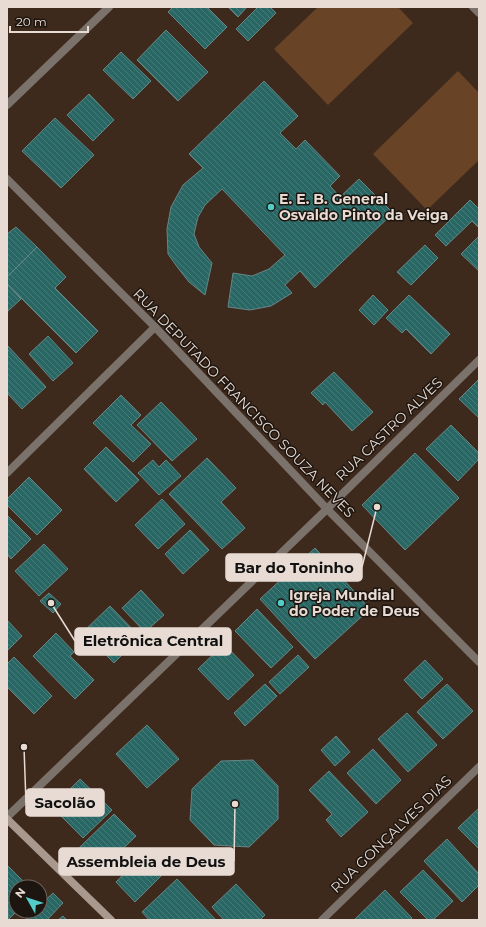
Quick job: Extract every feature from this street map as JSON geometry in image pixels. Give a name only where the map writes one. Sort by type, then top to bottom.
[{"type":"street","points":[[7,105],[109,7]]},
{"type":"street","points":[[473,7],[479,13]]},
{"type":"street","name":"RUA DEPUTADO FRANCISCO SOUZA NEVES","points":[[7,179],[155,327],[327,509],[479,662]]},
{"type":"street","points":[[7,473],[155,327]]},
{"type":"street","name":"RUA CASTRO ALVES","points":[[7,818],[479,360]]},
{"type":"street","name":"RUA GONÇALVES DIAS","points":[[322,920],[479,767]]},
{"type":"street","points":[[7,818],[111,920]]},
{"type":"shaded area","points":[[318,7],[398,7],[413,23],[328,105],[274,49]]},
{"type":"shaded area","points":[[458,71],[479,93],[479,160],[427,210],[373,154]]},
{"type":"building","points":[[173,7],[207,7],[227,27],[205,49],[168,12]]},
{"type":"building","points":[[228,7],[247,7],[238,17]]},
{"type":"building","points":[[258,7],[270,7],[276,13],[248,41],[236,29]]},
{"type":"building","points":[[166,30],[208,72],[178,101],[137,60]]},
{"type":"building","points":[[121,52],[151,81],[133,99],[103,70]]},
{"type":"building","points":[[264,81],[298,116],[280,133],[296,149],[305,140],[340,176],[330,186],[340,197],[359,179],[393,213],[315,288],[300,271],[285,285],[292,293],[271,306],[250,310],[228,307],[233,273],[252,276],[269,269],[285,255],[222,189],[205,205],[198,217],[194,234],[199,247],[212,263],[205,295],[189,282],[168,254],[167,229],[171,207],[183,185],[203,168],[189,154]]},
{"type":"building","points":[[89,94],[114,120],[93,141],[67,115]]},
{"type":"building","points":[[55,118],[94,155],[61,188],[22,151]]},
{"type":"building","points":[[470,200],[479,209],[479,228],[472,221],[446,246],[435,235]]},
{"type":"building","points":[[16,227],[37,247],[7,277],[7,234]]},
{"type":"building","points":[[479,236],[479,271],[461,254]]},
{"type":"building","points":[[425,245],[438,258],[411,285],[397,272]]},
{"type":"building","points":[[37,247],[66,277],[55,288],[98,331],[76,353],[7,284],[7,277]]},
{"type":"building","points":[[7,284],[21,299],[7,312]]},
{"type":"building","points":[[373,295],[388,310],[374,325],[359,310]]},
{"type":"building","points":[[409,295],[450,334],[431,354],[406,329],[402,333],[386,318]]},
{"type":"building","points":[[48,336],[73,363],[53,381],[29,354]]},
{"type":"building","points":[[7,345],[46,387],[22,409],[7,393]]},
{"type":"building","points":[[334,372],[373,412],[352,431],[325,402],[323,405],[311,393]]},
{"type":"building","points":[[479,379],[479,418],[459,399]]},
{"type":"building","points":[[121,395],[141,415],[131,425],[151,444],[133,462],[93,423]]},
{"type":"building","points":[[161,402],[197,439],[172,461],[137,425]]},
{"type":"building","points":[[451,425],[479,453],[479,459],[458,481],[426,449]]},
{"type":"building","points":[[106,447],[139,480],[116,502],[84,469]]},
{"type":"building","points":[[415,453],[459,498],[405,550],[362,505]]},
{"type":"building","points":[[207,458],[236,488],[221,502],[245,528],[222,549],[169,494]]},
{"type":"building","points":[[153,460],[159,467],[166,460],[181,476],[159,495],[138,473]]},
{"type":"building","points":[[29,477],[62,510],[37,535],[7,505],[7,499]]},
{"type":"building","points":[[162,499],[185,524],[158,549],[135,525]]},
{"type":"building","points":[[7,515],[31,539],[11,559],[7,554]]},
{"type":"building","points":[[190,530],[209,550],[183,574],[165,554]]},
{"type":"building","points":[[44,544],[68,569],[39,596],[15,571]]},
{"type":"building","points":[[315,548],[370,609],[315,659],[260,599]]},
{"type":"building","points":[[141,590],[164,615],[145,632],[122,608]]},
{"type":"building","points":[[49,593],[61,604],[53,613],[40,601]]},
{"type":"building","points":[[110,606],[140,637],[114,663],[83,632]]},
{"type":"building","points":[[257,609],[293,647],[271,668],[235,631]]},
{"type":"building","points":[[7,620],[22,636],[7,651]]},
{"type":"building","points":[[56,633],[74,652],[70,656],[94,680],[75,699],[33,656]]},
{"type":"building","points":[[224,644],[254,675],[228,700],[198,669]]},
{"type":"building","points":[[298,655],[309,667],[280,694],[269,682]]},
{"type":"building","points":[[14,657],[52,696],[34,714],[7,687],[7,664]]},
{"type":"building","points":[[425,660],[443,679],[422,699],[404,680]]},
{"type":"building","points":[[265,684],[277,696],[245,726],[234,713]]},
{"type":"building","points":[[447,684],[473,711],[443,739],[417,712]]},
{"type":"building","points":[[407,713],[437,745],[408,772],[378,739]]},
{"type":"building","points":[[147,725],[179,759],[147,788],[116,754]]},
{"type":"building","points":[[336,736],[350,752],[335,766],[321,750]]},
{"type":"building","points":[[373,749],[401,780],[376,804],[347,773]]},
{"type":"building","points":[[253,760],[278,786],[278,819],[249,847],[214,845],[190,820],[192,789],[221,761]]},
{"type":"building","points":[[329,771],[368,812],[341,837],[326,820],[332,814],[309,790]]},
{"type":"building","points":[[80,779],[112,810],[83,838],[52,807]]},
{"type":"building","points":[[479,808],[479,849],[458,828]]},
{"type":"building","points":[[114,814],[136,836],[101,870],[79,848]]},
{"type":"building","points":[[447,839],[479,874],[479,885],[462,902],[424,861]]},
{"type":"building","points":[[146,851],[166,871],[135,902],[116,882]]},
{"type":"building","points":[[7,865],[21,879],[8,879],[8,920]]},
{"type":"building","points":[[423,870],[453,901],[433,920],[428,920],[400,892]]},
{"type":"building","points":[[177,879],[216,920],[149,920],[142,912]]},
{"type":"building","points":[[236,884],[265,915],[260,920],[224,920],[212,907]]},
{"type":"building","points":[[385,890],[412,918],[409,920],[354,920]]},
{"type":"building","points":[[53,893],[63,903],[48,919],[48,898]]},
{"type":"building","points":[[63,916],[67,920],[58,920]]},
{"type":"building","points":[[26,919],[48,919],[47,920],[25,920]]},
{"type":"place","name":"E. E. B. General Osvaldo Pinto da Veiga","points":[[271,207]]},
{"type":"place","name":"Bar do Toninho","points":[[377,507]]},
{"type":"place","name":"Eletrônica Central","points":[[51,603]]},
{"type":"place","name":"Igreja Mundial do Poder de Deus","points":[[281,603]]},
{"type":"place","name":"Sacolão","points":[[24,747]]},
{"type":"place","name":"Assembleia de Deus","points":[[235,804]]}]
